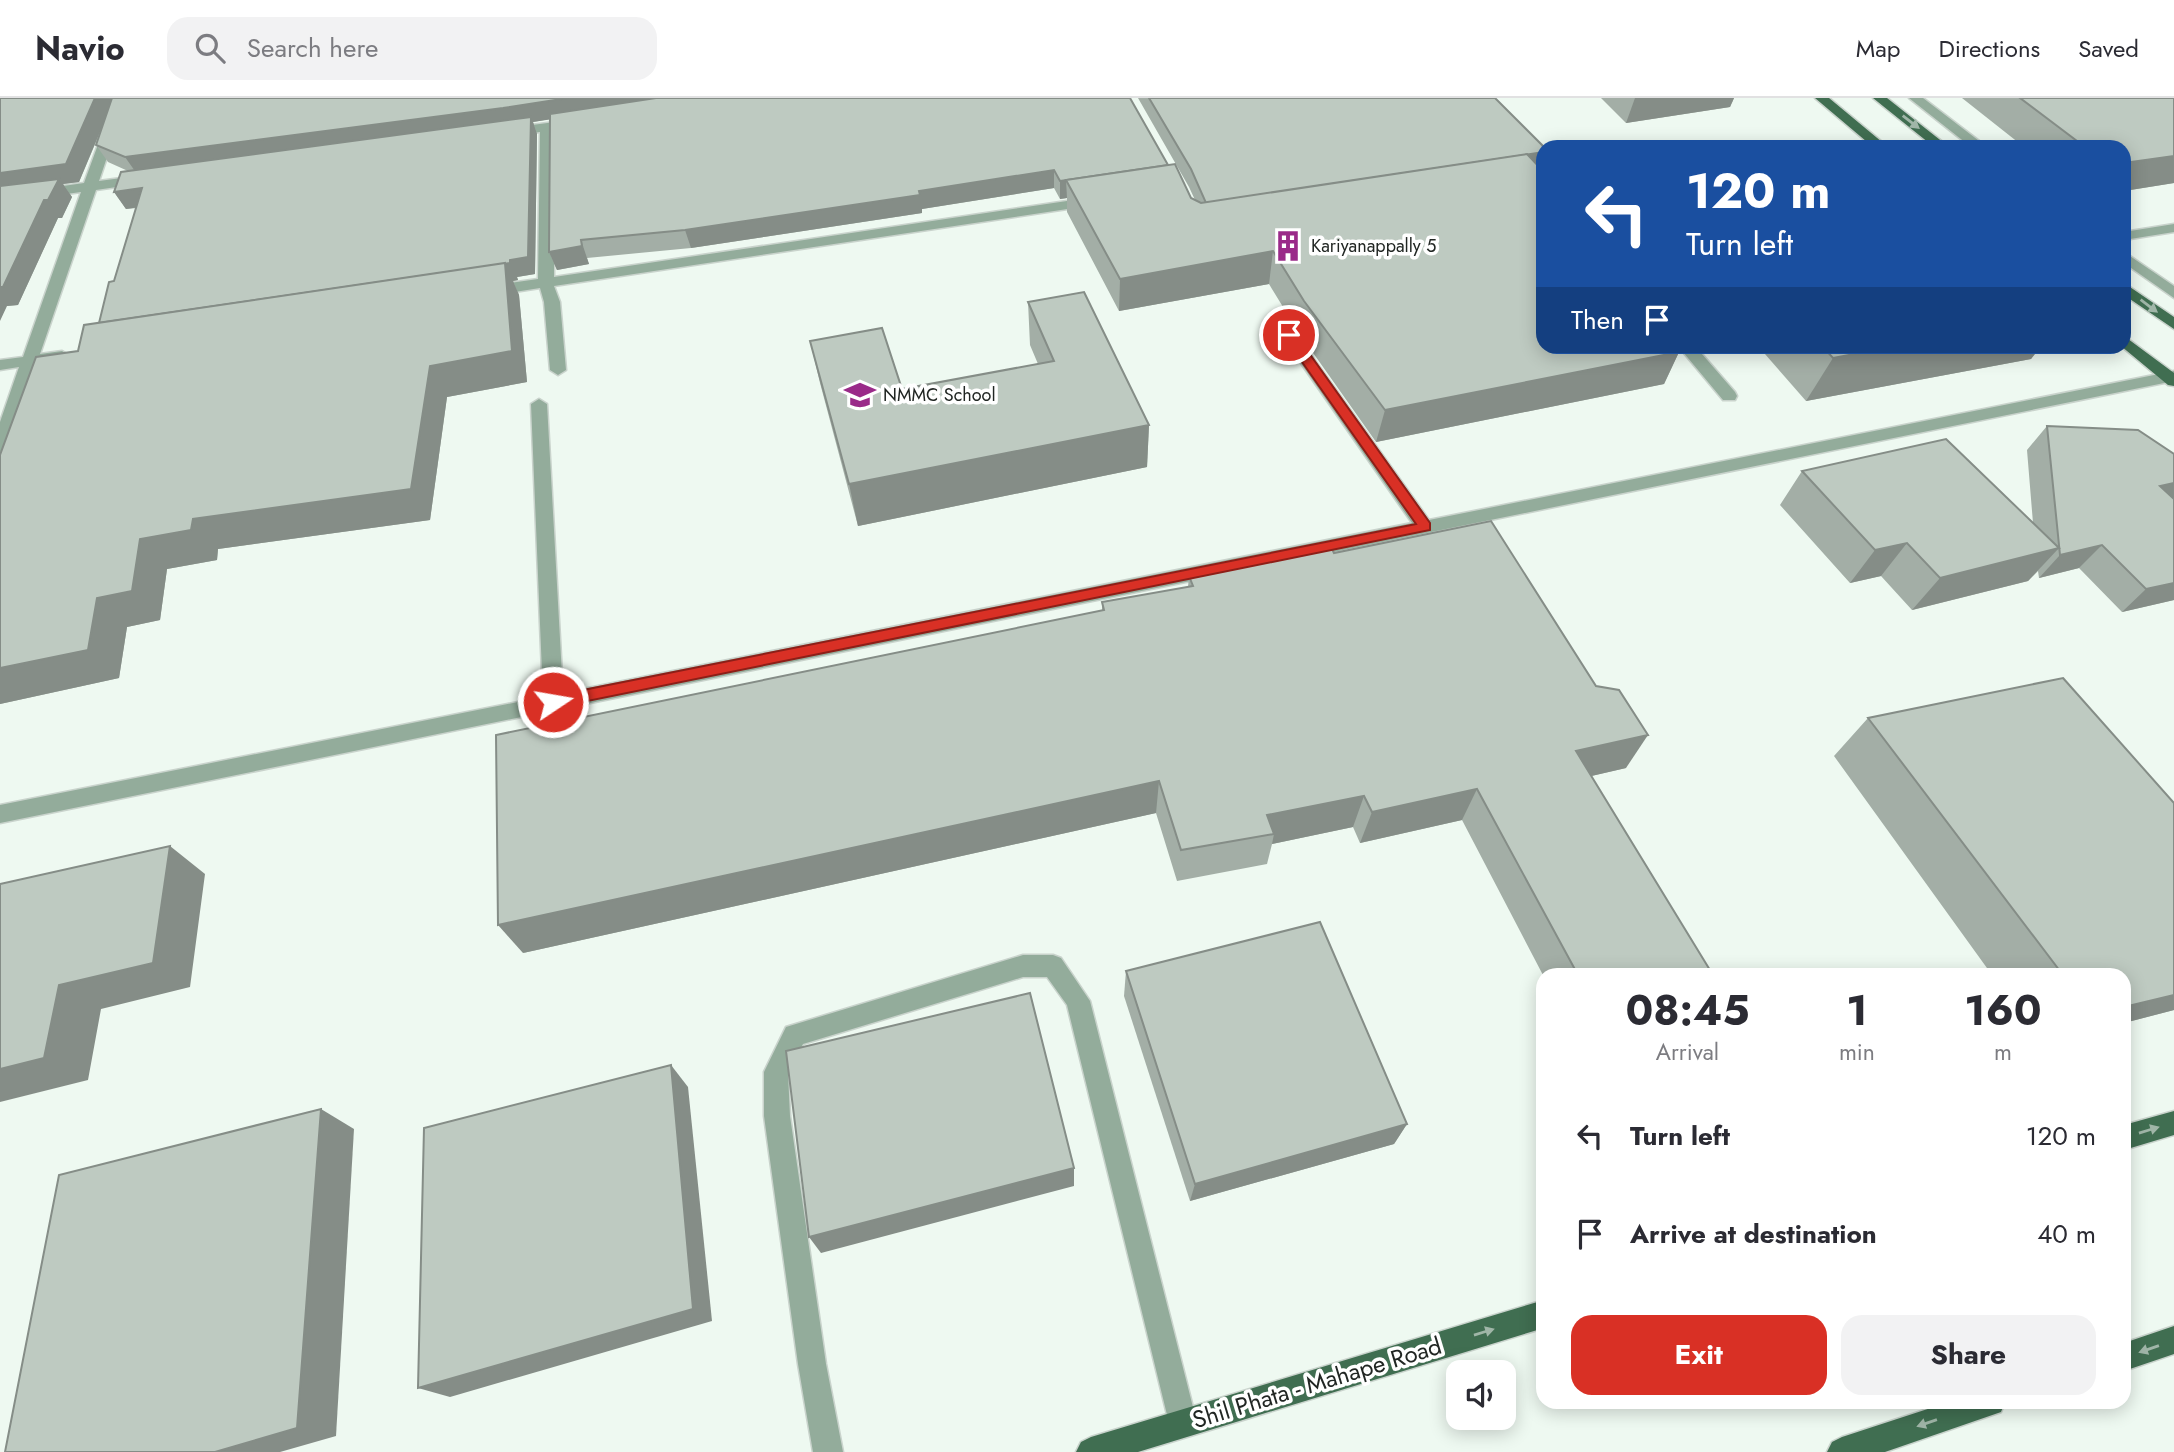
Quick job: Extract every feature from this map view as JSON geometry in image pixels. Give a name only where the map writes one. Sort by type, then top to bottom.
[{"type":"main road","points":[[1821,98],[1872,140]]},
{"type":"main road","points":[[1879,98],[1933,140]]},
{"type":"main road","points":[[2131,292],[2174,324]]},
{"type":"main road","points":[[2131,346],[2173,378]]},
{"type":"main road","points":[[2131,1136],[2174,1123]]},
{"type":"main road","name":"Shil Phata - Mahape Road","points":[[1091,1452],[1536,1316]]},
{"type":"main road","points":[[2131,1355],[2174,1340]]},
{"type":"main road","points":[[1842,1452],[1970,1409]]},
{"type":"street","points":[[0,446],[121,98]]},
{"type":"street","points":[[1915,98],[1971,140]]},
{"type":"street","points":[[498,134],[596,120]]},
{"type":"street","points":[[547,127],[546,283],[552,302],[558,370]]},
{"type":"street","points":[[0,199],[154,178]]},
{"type":"street","points":[[478,293],[1112,198]]},
{"type":"street","points":[[2131,235],[2174,228]]},
{"type":"street","points":[[2131,261],[2174,293]]},
{"type":"street","points":[[1276,316],[1425,527]]},
{"type":"street","points":[[0,365],[84,352]]},
{"type":"street","points":[[1693,354],[1729,396]]},
{"type":"street","points":[[0,814],[2173,378]]},
{"type":"street","points":[[539,404],[553,702]]},
{"type":"street","points":[[828,1452],[812,1364],[778,1116],[776,1072],[795,1035],[1023,966],[1053,966],[1078,1001],[1183,1423]]},
{"type":"building","points":[[0,98],[95,98],[66,164],[0,173]]},
{"type":"building","points":[[112,98],[568,98],[125,157],[96,145]]},
{"type":"building","points":[[656,98],[1130,98],[1168,165],[1060,181],[1054,170],[919,191],[920,195],[685,230],[581,240],[582,246],[549,252],[550,114]]},
{"type":"building","points":[[1149,98],[1495,98],[1537,140],[1536,153],[1206,203],[1191,169]]},
{"type":"building","points":[[2020,98],[2174,98],[2174,156],[2131,162],[2131,140],[2076,140]]},
{"type":"building","points":[[531,117],[528,257],[510,260],[510,263],[99,323],[109,282],[114,281],[142,188],[114,192],[121,172]]},
{"type":"building","points":[[1527,154],[1536,164],[1536,354],[1669,354],[1385,410],[1304,301],[1273,251],[1120,279],[1066,180],[1175,164],[1191,198],[1201,203]]},
{"type":"building","points":[[59,179],[48,200],[44,200],[3,287],[0,287],[0,186]]},
{"type":"building","points":[[505,263],[512,351],[430,366],[411,489],[193,519],[191,530],[140,539],[132,591],[97,598],[88,650],[0,668],[0,455],[36,357],[78,351],[84,325]]},
{"type":"building","points":[[1084,292],[1149,425],[849,484],[810,341],[882,328],[902,389],[1054,361],[1028,302]]},
{"type":"building","points":[[1829,354],[1854,354],[1833,358]]},
{"type":"building","points":[[2047,426],[2138,430],[2174,454],[2174,483],[2160,486],[2174,499],[2174,583],[2146,589],[2102,545],[2060,555]]},
{"type":"building","points":[[1946,439],[2059,548],[1940,578],[1907,543],[1875,550],[1802,471]]},
{"type":"building","points":[[1491,521],[1596,686],[1619,690],[1648,735],[1576,751],[1709,968],[1574,968],[1477,789],[1372,812],[1364,796],[1267,815],[1274,834],[1181,850],[1159,781],[498,925],[496,735],[1104,610],[1102,602],[1193,586],[1189,576],[1332,549],[1334,553]]},
{"type":"building","points":[[2063,678],[2174,803],[2174,995],[2131,1005],[2131,968],[2058,968],[1868,718]]},
{"type":"building","points":[[170,846],[153,963],[59,985],[44,1058],[0,1069],[0,884]]},
{"type":"building","points":[[1320,922],[1407,1124],[1195,1184],[1126,971]]},
{"type":"building","points":[[1030,993],[1074,1168],[809,1237],[786,1051]]},
{"type":"building","points":[[671,1065],[693,1309],[418,1388],[424,1128]]},
{"type":"building","points":[[321,1109],[297,1428],[215,1452],[5,1452],[59,1175]]},
{"type":"place","name":"Kariyanappally 5","points":[[1288,246]]},
{"type":"place","name":"NMMC School","points":[[860,395]]},
{"type":"route","points":[[553,702],[1425,527],[1289,335]]}]
